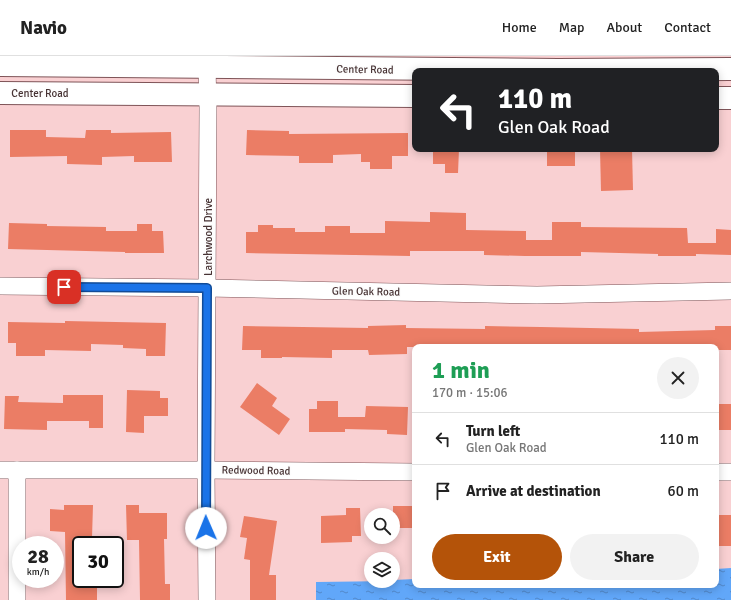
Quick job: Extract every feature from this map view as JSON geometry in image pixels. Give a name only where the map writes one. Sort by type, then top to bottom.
[{"type":"street","points":[[559,68],[565,56]]},
{"type":"street","name":"Center Road","points":[[0,65],[206,60],[488,68]]},
{"type":"street","name":"Larchwood Drive","points":[[206,60],[208,94],[206,470],[207,600]]},
{"type":"street","name":"Center Road","points":[[630,68],[702,66],[716,68]]},
{"type":"street","name":"Center Road","points":[[719,68],[731,70]]},
{"type":"street","name":"Center Road","points":[[0,93],[412,96]]},
{"type":"street","points":[[719,98],[731,98]]},
{"type":"street","name":"Glen Oak Road","points":[[0,286],[207,288],[537,295],[731,291]]},
{"type":"street","name":"Redwood Road","points":[[0,470],[412,472]]},
{"type":"street","points":[[17,600],[18,470]]},
{"type":"street","points":[[719,472],[731,472]]},
{"type":"water","points":[[731,568],[731,600],[316,600],[316,582],[364,581],[364,588],[400,588],[400,580],[412,579],[412,588],[719,588],[719,569]]},
{"type":"building","points":[[10,130],[46,130],[46,137],[85,138],[86,130],[111,130],[111,133],[171,132],[172,162],[134,162],[134,156],[102,157],[102,165],[67,164],[67,156],[10,157]]},
{"type":"building","points":[[247,130],[289,131],[289,134],[408,133],[408,156],[392,156],[392,169],[370,169],[370,162],[361,162],[361,154],[333,155],[333,163],[299,163],[299,156],[246,155]]},
{"type":"building","points":[[433,152],[459,152],[458,173],[445,173],[445,164],[433,164]]},
{"type":"building","points":[[547,152],[575,152],[575,166],[547,166]]},
{"type":"building","points":[[600,152],[632,152],[633,190],[601,191]]},
{"type":"building","points":[[430,212],[466,213],[466,230],[526,231],[526,240],[552,240],[552,222],[581,222],[581,227],[687,228],[688,243],[716,243],[716,229],[731,230],[731,255],[696,254],[696,256],[658,256],[658,254],[581,252],[581,256],[525,256],[484,255],[484,251],[410,251],[410,256],[246,253],[246,232],[258,232],[258,225],[273,225],[273,228],[295,228],[295,232],[325,232],[325,226],[350,226],[350,233],[385,233],[385,221],[430,222]]},
{"type":"building","points":[[9,223],[47,224],[47,226],[106,227],[106,231],[137,231],[137,224],[152,224],[152,231],[163,231],[164,253],[8,249]]},
{"type":"building","points":[[65,321],[166,323],[165,356],[146,356],[146,349],[123,348],[123,345],[91,344],[91,351],[45,350],[45,356],[16,356],[16,343],[8,343],[8,322],[65,323]]},
{"type":"building","points":[[406,325],[406,328],[485,329],[485,326],[639,329],[639,332],[715,330],[715,326],[731,326],[731,350],[719,350],[719,344],[412,344],[412,347],[407,347],[407,354],[369,355],[368,350],[332,350],[332,358],[261,358],[261,350],[242,350],[243,326],[368,328],[368,326]]},
{"type":"building","points":[[257,383],[277,398],[272,406],[290,419],[279,435],[240,407]]},
{"type":"building","points":[[127,390],[160,391],[160,398],[168,398],[168,416],[144,416],[144,433],[126,432]]},
{"type":"building","points":[[63,395],[103,395],[103,428],[89,428],[89,421],[47,421],[47,430],[4,429],[5,396],[19,396],[18,402],[63,403]]},
{"type":"building","points":[[317,401],[338,401],[338,417],[365,417],[366,406],[408,407],[407,435],[387,434],[387,430],[345,429],[345,432],[309,432],[309,409],[317,409]]},
{"type":"building","points":[[719,404],[731,404],[731,430],[719,430]]},
{"type":"building","points":[[64,505],[93,505],[92,536],[72,536],[72,588],[97,588],[97,600],[66,600],[65,532],[50,531],[50,509],[64,510]]},
{"type":"building","points":[[126,505],[139,505],[139,513],[167,513],[167,539],[164,539],[165,584],[170,584],[170,600],[140,600],[139,540],[127,540]]},
{"type":"building","points":[[393,506],[412,506],[412,528],[400,528],[400,508],[393,508]]},
{"type":"building","points":[[346,508],[360,508],[361,536],[352,536],[352,542],[321,543],[321,516],[346,515]]},
{"type":"building","points":[[719,515],[731,515],[731,546],[719,546]]},
{"type":"building","points":[[244,516],[277,521],[269,575],[276,575],[276,600],[250,600],[250,560],[244,559],[247,538],[240,537]]},
{"type":"route","points":[[64,287],[207,288],[206,528]]}]
